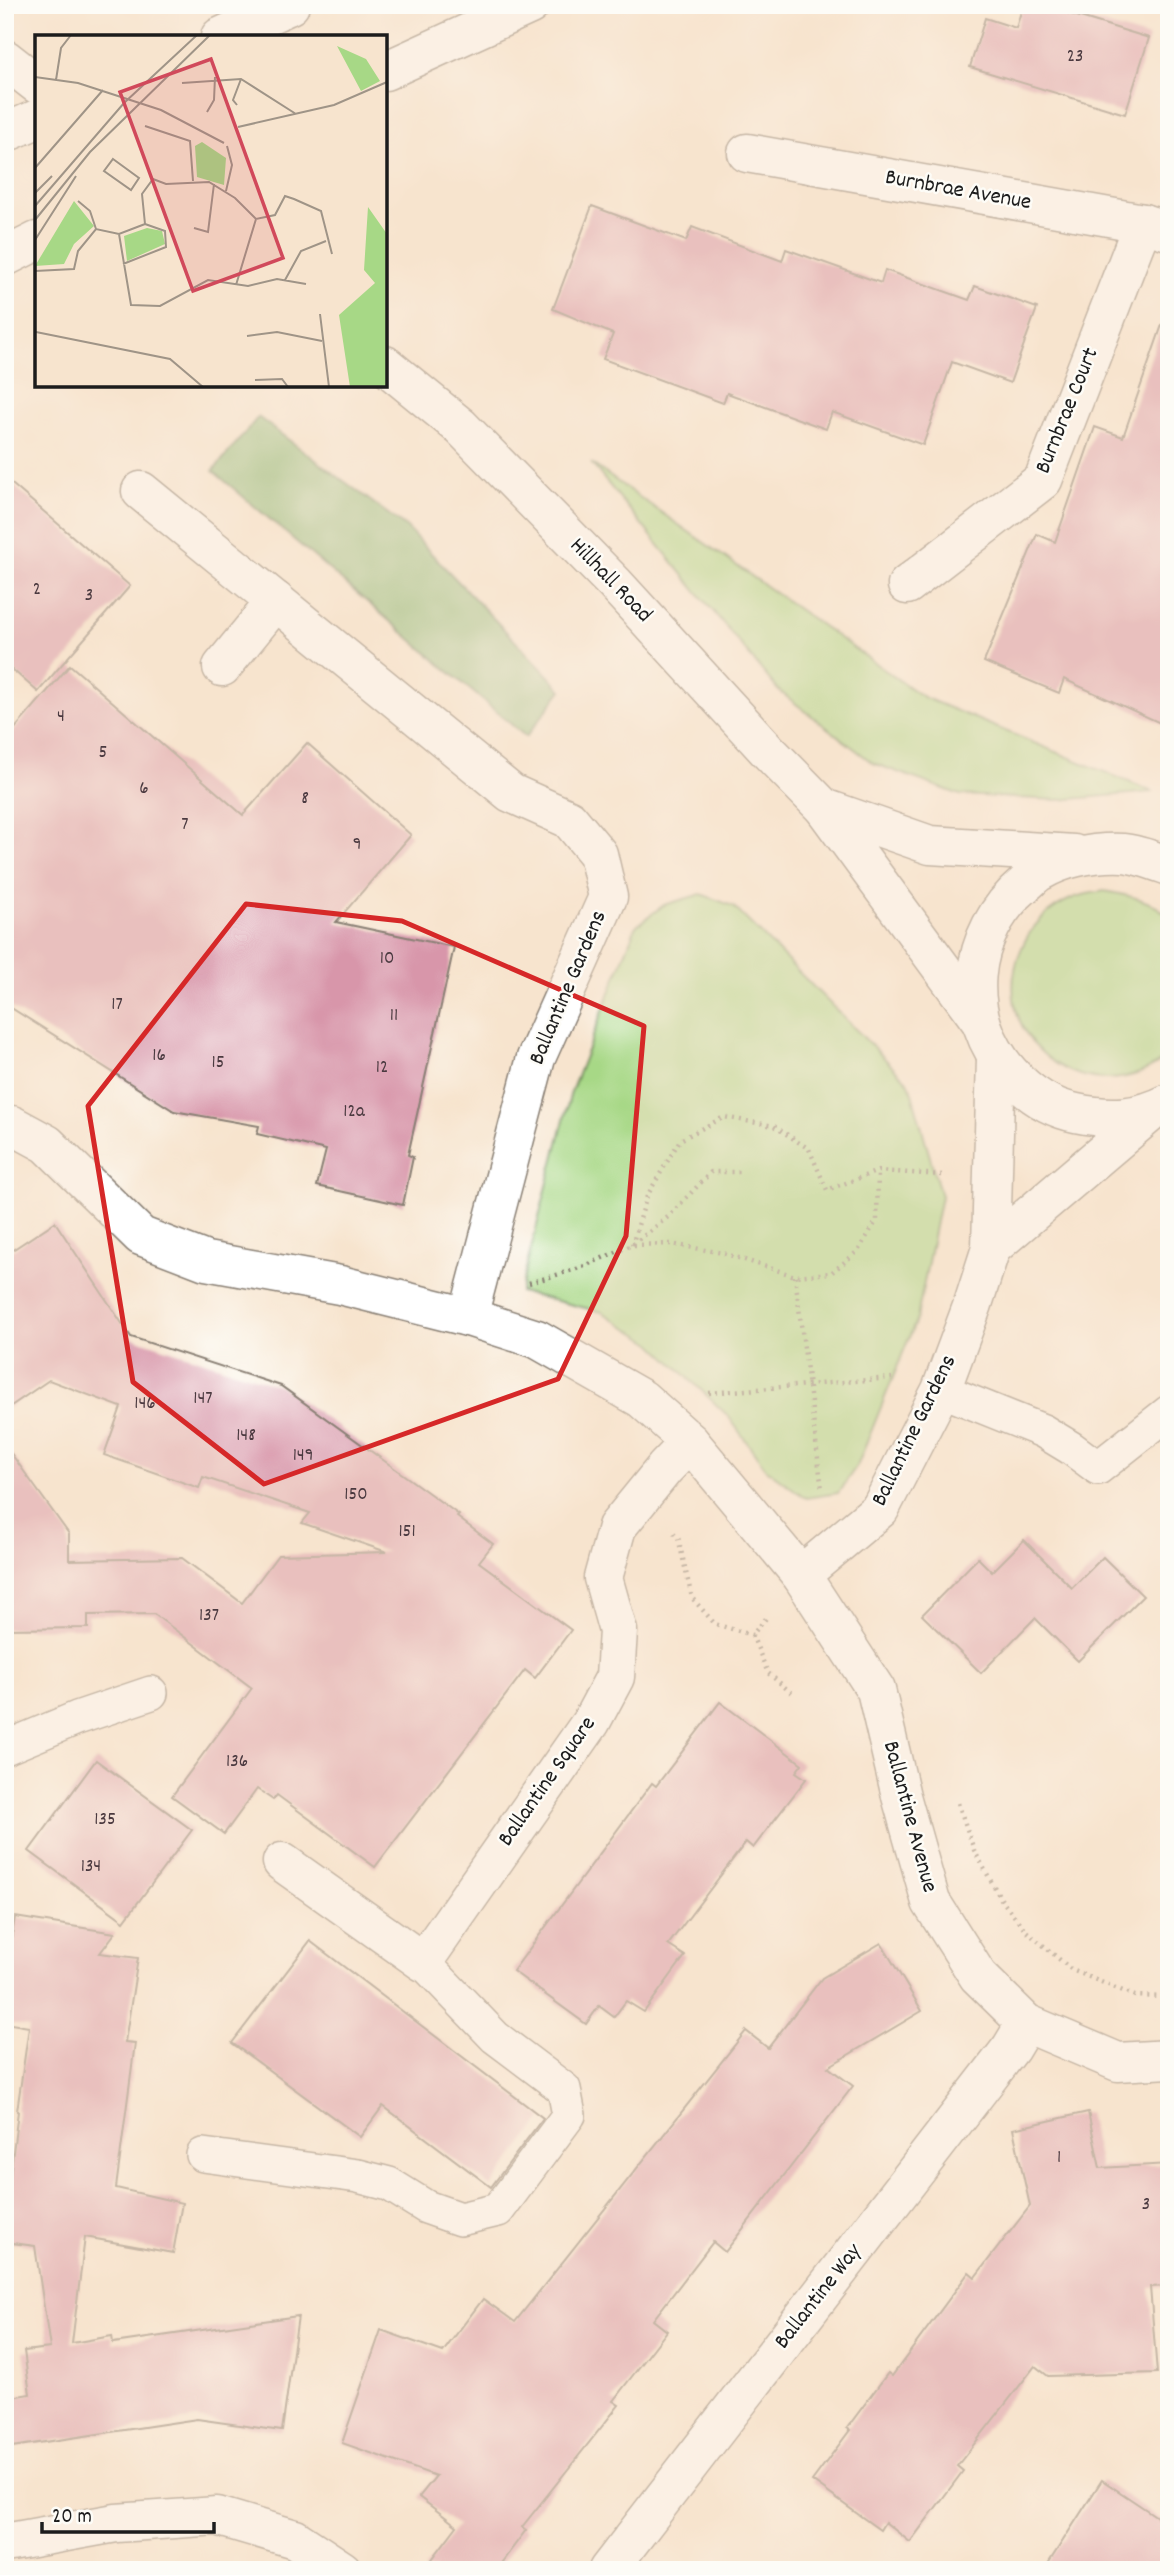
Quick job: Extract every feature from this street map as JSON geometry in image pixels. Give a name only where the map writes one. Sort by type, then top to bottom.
[{"type":"main road","points":[[224,35],[290,5]]},
{"type":"main road","points":[[387,70],[530,5]]},
{"type":"main road","points":[[5,59],[35,82]]},
{"type":"main road","points":[[5,133],[35,120]]},
{"type":"main road","name":"Burnbrae Avenue","points":[[747,153],[1156,227]]},
{"type":"main road","name":"Burnbrae Court","points":[[907,584],[1043,480],[1156,227]]},
{"type":"main road","points":[[5,257],[35,242]]},
{"type":"main road","name":"Hillhall Road","points":[[387,367],[461,427],[615,584],[767,750],[824,808],[979,1019]]},
{"type":"main road","name":"Ballantine Gardens","points":[[141,491],[511,793],[569,819],[598,853],[608,897],[536,1058],[468,1317]]},
{"type":"main road","points":[[222,667],[276,601]]},
{"type":"main road","name":"Hillhall Road","points":[[824,808],[930,845],[1082,855]]},
{"type":"main road","points":[[1159,1108],[1104,1119],[1059,1110],[1023,1088],[996,1057],[979,1019],[975,978],[984,937],[1007,900],[1040,871],[1082,855],[1125,853],[1169,866]]},
{"type":"main road","name":"Ballantine Gardens","points":[[815,1563],[880,1509],[941,1390],[991,1248],[996,1057]]},
{"type":"main road","points":[[991,1248],[1159,1108]]},
{"type":"main road","points":[[5,1127],[12,1125],[47,1144],[141,1236],[206,1261],[340,1285],[468,1317],[537,1339],[642,1399],[815,1563]]},
{"type":"main road","name":"Ballantine Square","points":[[423,1962],[592,1722],[615,1677],[618,1631],[603,1578],[617,1527],[690,1442]]},
{"type":"main road","name":"Ballantine Avenue","points":[[815,1563],[876,1690],[901,1796],[931,1902],[978,1976],[1026,2023],[1118,2062],[1169,2059]]},
{"type":"main road","points":[[282,1862],[423,1962]]},
{"type":"main road","name":"Ballantine Way","points":[[608,2570],[1011,2048],[1026,2023]]},
{"type":"main road","points":[[5,2543],[116,2523],[217,2516],[295,2539],[342,2570]]},
{"type":"lane","points":[[941,1390],[1043,1431],[1098,1468],[1169,1412]]},
{"type":"lane","points":[[5,1748],[77,1718],[151,1693]]},
{"type":"lane","points":[[203,2155],[358,2176],[389,2184],[426,2207],[460,2219],[498,2210],[569,2115],[564,2089],[495,2037],[423,1962]]},
{"type":"path","points":[[632,1245],[647,1196],[680,1140],[724,1117],[774,1126],[809,1149],[827,1190],[878,1171],[943,1175],[994,1157]]},
{"type":"path","points":[[632,1245],[671,1244],[723,1253],[795,1276],[831,1273],[858,1251],[877,1220],[878,1171]]},
{"type":"path","points":[[479,1278],[528,1283],[580,1268],[632,1245],[668,1217],[711,1172],[740,1172]]},
{"type":"path","points":[[752,1635],[815,1563],[809,1384],[795,1276]]},
{"type":"path","points":[[642,1399],[913,1378],[941,1390]]},
{"type":"path","points":[[642,1499],[678,1537],[692,1598],[715,1624],[752,1635]]},
{"type":"path","points":[[752,1635],[768,1673],[794,1695]]},
{"type":"path","points":[[958,1802],[974,1850],[1001,1899],[1025,1930],[1072,1970],[1135,1996],[1169,1997]]},
{"type":"highlighted area","points":[[246,904],[402,921],[644,1026],[626,1236],[558,1379],[264,1484],[133,1382],[88,1106]]},
{"type":"green space","points":[[258,417],[407,528],[562,690],[526,737],[213,471]]},
{"type":"green space","points":[[591,463],[923,697],[1153,792],[1058,800],[960,795],[873,763],[778,690]]},
{"type":"green space","points":[[1104,891],[1147,902],[1169,917],[1169,1055],[1140,1073],[1109,1079],[1079,1075],[1053,1061],[1031,1041],[1018,1014],[1013,984],[1021,950],[1041,919],[1073,898]]},
{"type":"green space","points":[[701,894],[733,906],[909,1083],[941,1196],[917,1318],[858,1464],[838,1493],[806,1498],[767,1470],[728,1416],[652,1343],[602,1312],[520,1292],[571,1092],[636,926],[664,905]]},
{"type":"building","points":[[1023,5],[1041,5],[1149,38],[1125,114],[970,67],[985,18],[1016,28]]},
{"type":"building","points":[[592,206],[686,241],[692,227],[782,261],[786,249],[881,283],[885,270],[969,300],[975,286],[1037,308],[1010,383],[952,362],[923,445],[832,412],[826,429],[727,393],[723,403],[603,359],[613,334],[553,309]]},
{"type":"building","points":[[1162,325],[1169,327],[1169,727],[1064,679],[1059,693],[984,662],[1037,534],[1055,542],[1095,427],[1123,437]]},
{"type":"building","points":[[5,478],[130,586],[38,692],[5,663]]},
{"type":"building","points":[[70,665],[243,815],[307,743],[411,835],[336,922],[454,947],[408,1155],[413,1157],[403,1205],[317,1186],[326,1150],[257,1134],[259,1126],[174,1111],[5,1004],[5,740]]},
{"type":"building","points":[[55,1222],[131,1337],[281,1386],[459,1515],[457,1517],[493,1544],[479,1562],[571,1630],[535,1678],[525,1670],[375,1867],[277,1795],[273,1800],[257,1789],[224,1834],[172,1796],[252,1688],[154,1614],[88,1615],[88,1628],[5,1629],[5,1445],[69,1534],[69,1560],[182,1558],[242,1603],[278,1555],[387,1552],[302,1523],[310,1513],[203,1477],[199,1488],[104,1455],[121,1407],[49,1380],[5,1410],[5,1255]]},
{"type":"building","points":[[1024,1540],[1072,1588],[1103,1557],[1143,1596],[1078,1661],[1035,1618],[981,1673],[922,1615],[978,1558],[992,1572]]},
{"type":"building","points":[[720,1702],[802,1764],[796,1772],[806,1779],[753,1848],[746,1842],[668,1945],[685,1956],[644,2012],[626,2001],[614,2017],[599,2006],[586,2024],[513,1971],[652,1783],[656,1786]]},
{"type":"building","points":[[96,1760],[192,1830],[124,1921],[29,1851]]},
{"type":"building","points":[[15,1917],[115,1933],[100,1953],[138,1958],[125,2042],[135,2043],[116,2188],[182,2203],[173,2253],[85,2237],[72,2343],[112,2336],[113,2343],[298,2316],[282,2431],[197,2419],[5,2448],[5,2398],[30,2394],[24,2351],[50,2348],[35,2246],[5,2242],[5,2218],[29,2027],[5,2023],[5,1977]]},
{"type":"building","points":[[310,1941],[543,2118],[491,2187],[383,2106],[360,2137],[232,2043]]},
{"type":"building","points":[[881,1943],[922,2011],[828,2067],[853,2086],[725,2252],[713,2242],[653,2320],[667,2331],[613,2401],[619,2405],[522,2527],[526,2530],[496,2570],[424,2570],[457,2526],[419,2497],[436,2476],[342,2443],[381,2330],[443,2352],[483,2299],[515,2322],[746,2031],[768,2048],[822,1978]]},
{"type":"building","points":[[1088,2112],[1100,2168],[1169,2164],[1169,2286],[1150,2287],[1157,2373],[1048,2376],[1035,2366],[957,2466],[963,2471],[910,2542],[885,2522],[880,2530],[812,2481],[888,2373],[892,2376],[969,2272],[975,2277],[1030,2206],[1013,2129]]},
{"type":"building","points":[[1102,2480],[1169,2525],[1169,2570],[1044,2570]]}]
